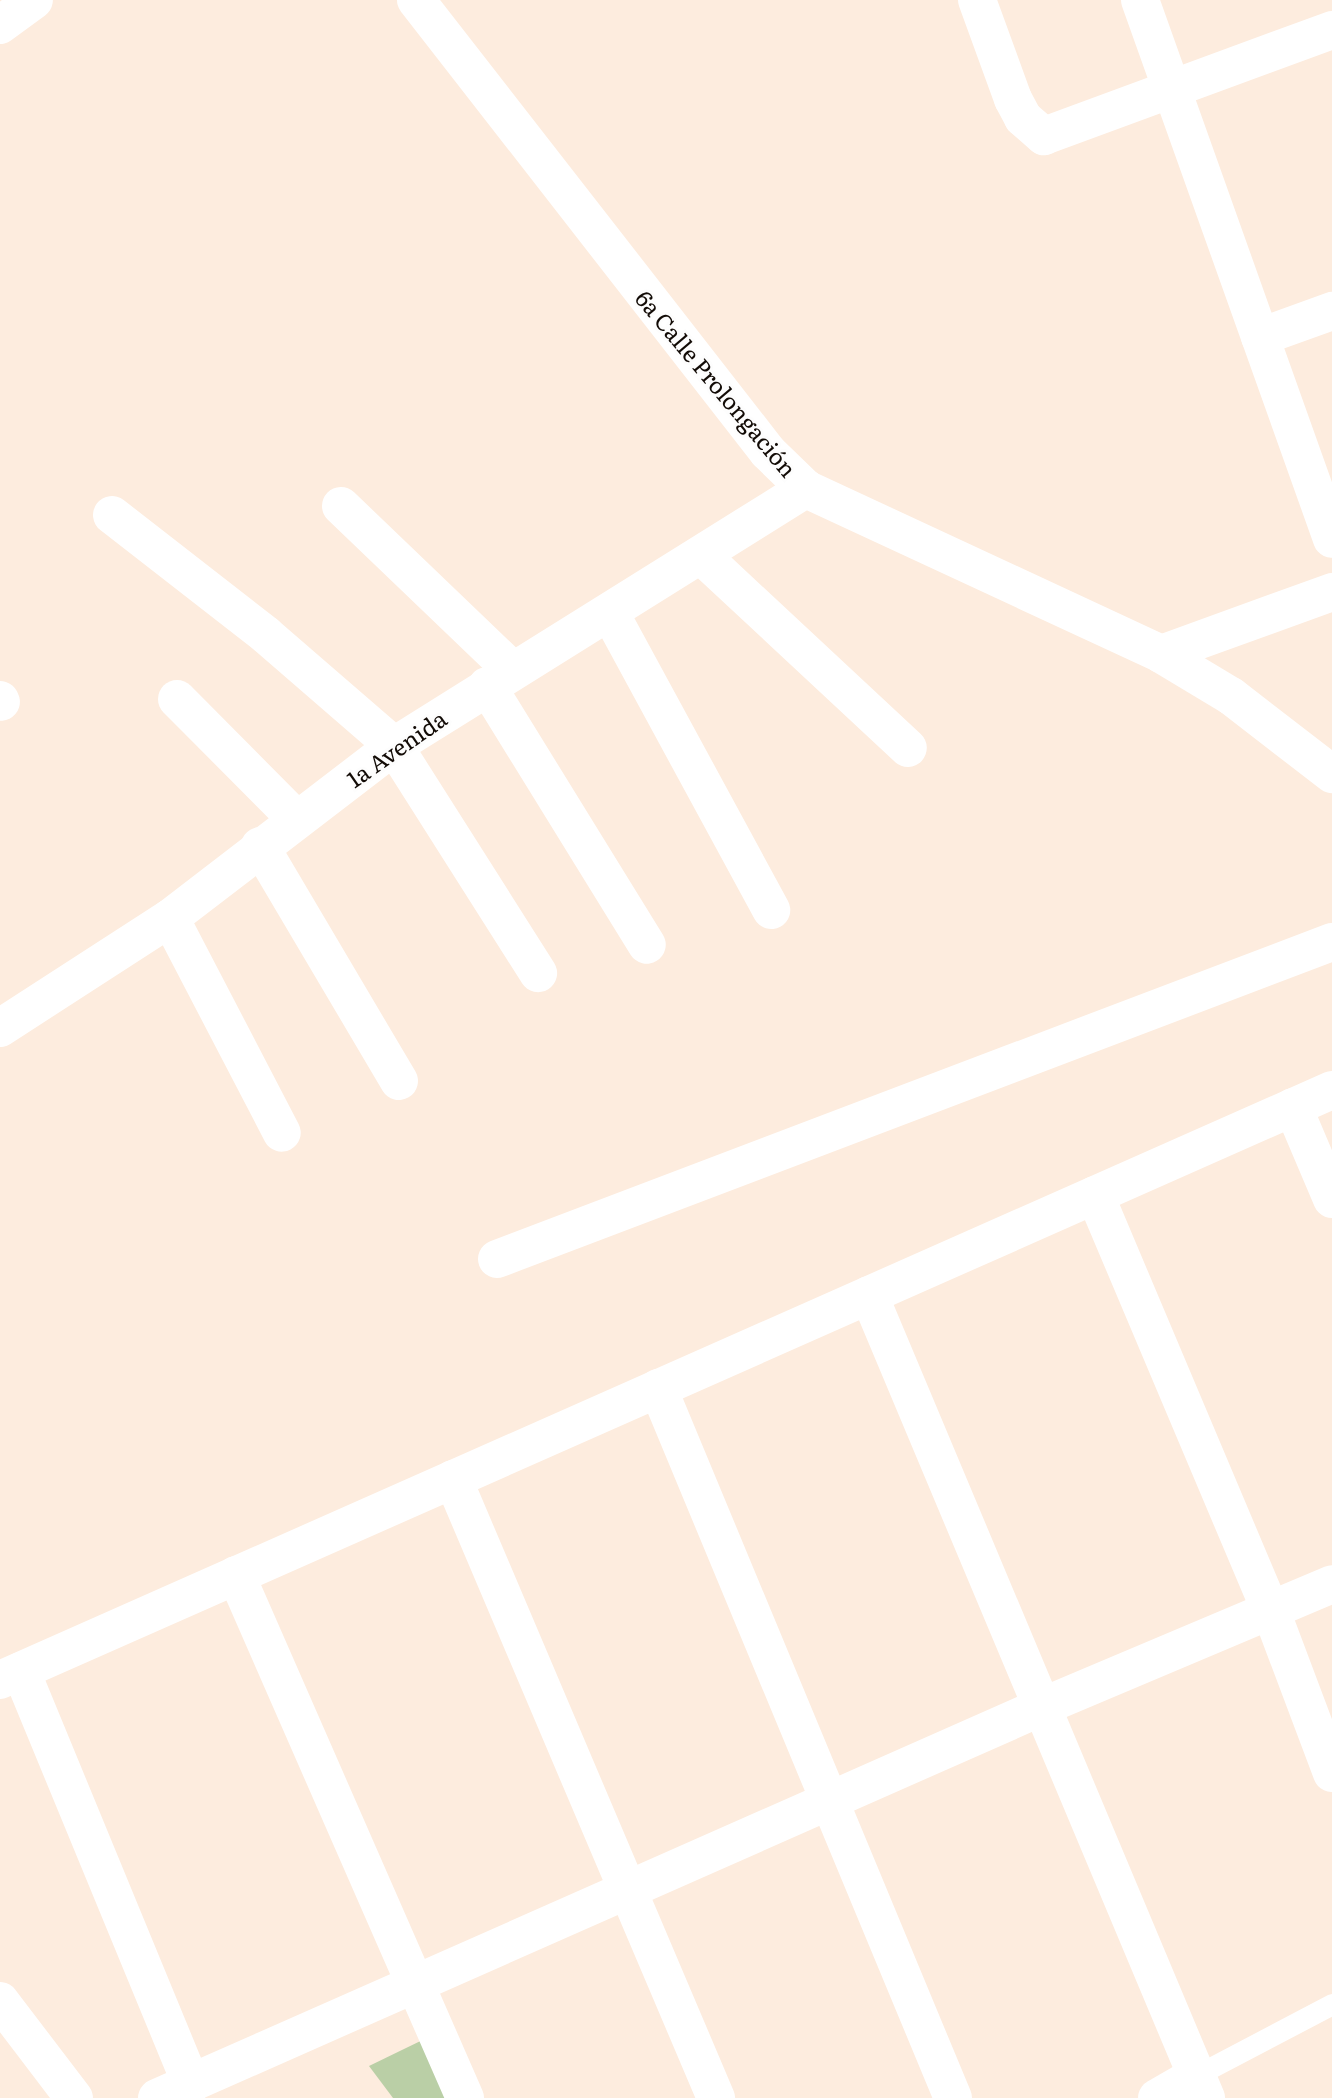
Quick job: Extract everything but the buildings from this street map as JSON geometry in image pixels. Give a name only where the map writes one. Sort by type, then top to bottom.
[{"type":"street","points":[[0,25],[34,0]]},
{"type":"street","name":"6a Calle Prolongación","points":[[416,0],[768,452],[806,489],[1161,654],[1231,696],[1332,774]]},
{"type":"street","points":[[977,0],[1013,99],[1023,118],[1044,136],[1332,30]]},
{"type":"street","points":[[1140,0],[1332,539]]},
{"type":"street","points":[[1260,337],[1332,311]]},
{"type":"street","name":"1a Avenida","points":[[6,1016],[170,918],[260,846],[394,747],[499,678],[703,557],[806,489]]},
{"type":"street","points":[[341,506],[499,678],[647,946]]},
{"type":"street","points":[[112,515],[266,635],[394,747],[538,973]]},
{"type":"street","points":[[703,557],[908,748]]},
{"type":"street","points":[[1161,654],[1332,592]]},
{"type":"street","points":[[610,613],[771,910]]},
{"type":"street","points":[[177,699],[296,819]]},
{"type":"street","points":[[260,846],[399,1081]]},
{"type":"street","points":[[170,918],[282,1133]]},
{"type":"street","points":[[497,1259],[1332,942]]},
{"type":"street","points":[[1332,1090],[10,1676],[174,2091],[1039,1708],[1332,1584]]},
{"type":"street","points":[[1293,1107],[1332,1199]]},
{"type":"street","points":[[1095,1195],[1271,1611],[1332,1773]]},
{"type":"street","points":[[869,1295],[1039,1708],[1201,2087],[1157,2098]]},
{"type":"street","points":[[658,1388],[953,2098]]},
{"type":"street","points":[[453,1479],[716,2098]]},
{"type":"street","points":[[236,1575],[465,2098]]},
{"type":"street","points":[[0,2001],[74,2098]]},
{"type":"lane","points":[[1201,2087],[1332,2004]]},
{"type":"green space","points":[[439,2032],[468,2098],[393,2098],[369,2066]]}]
